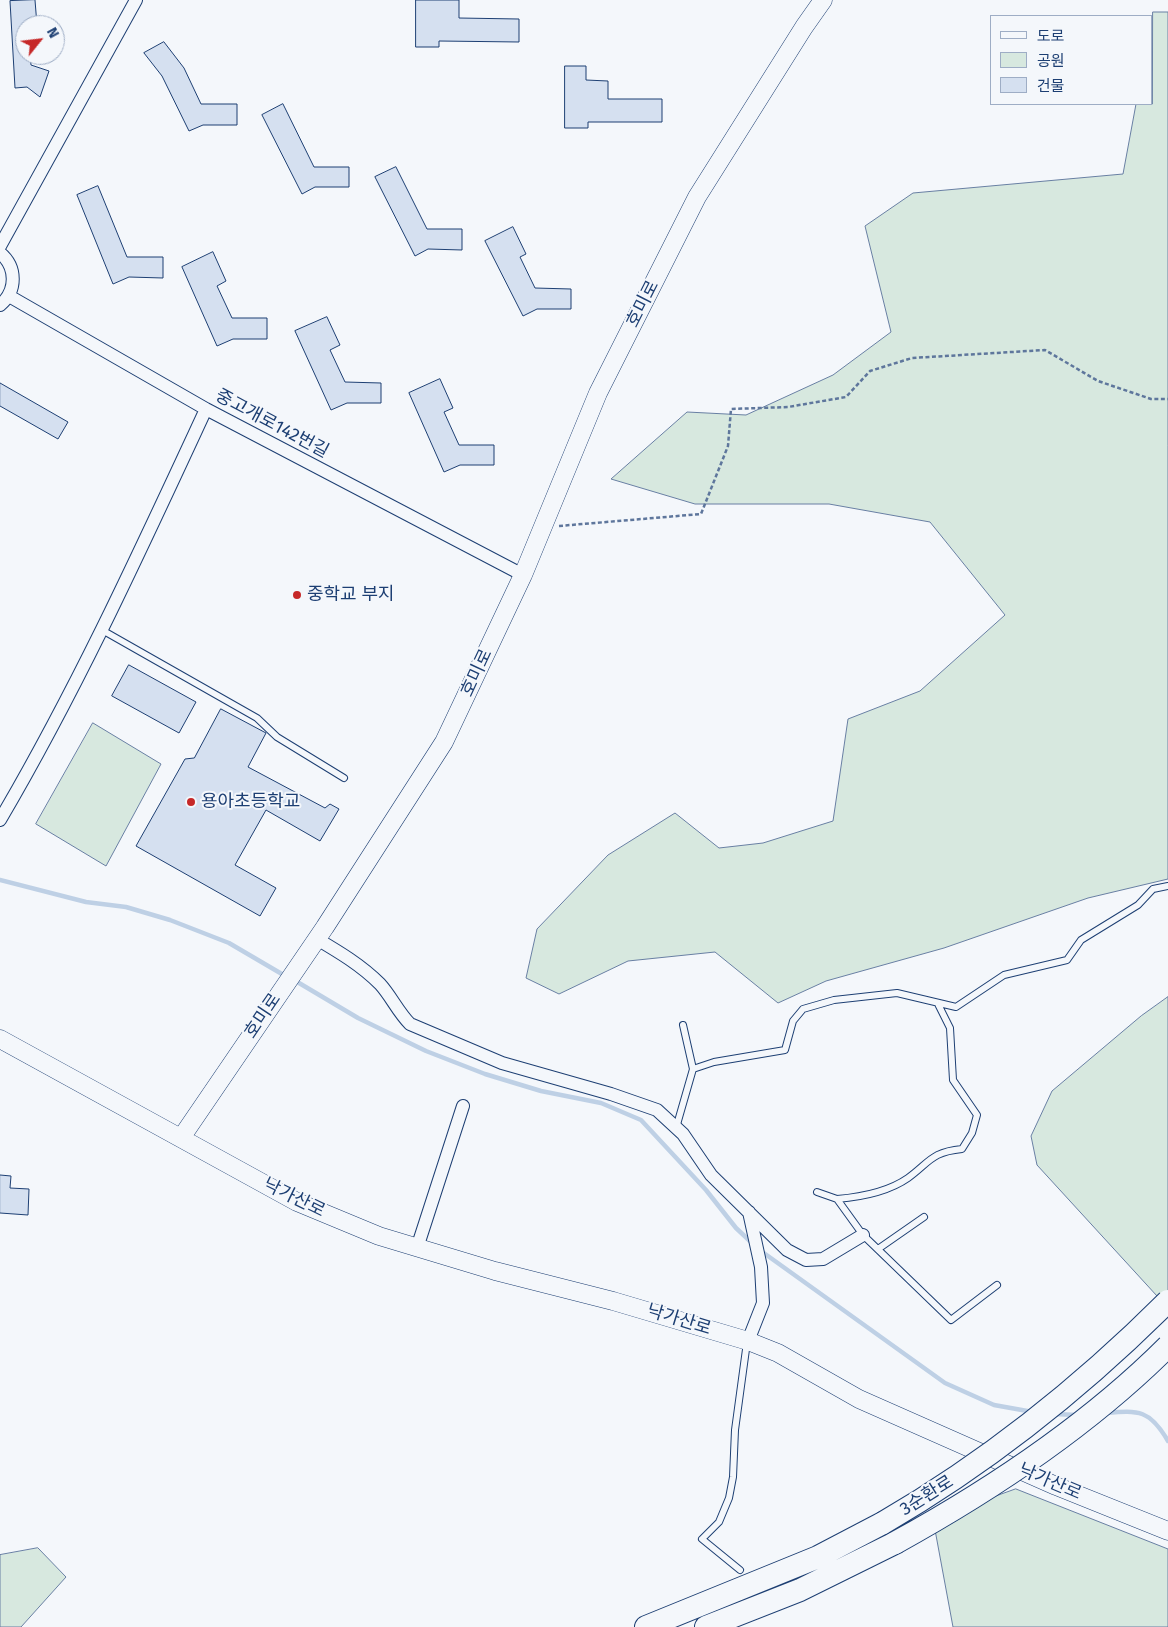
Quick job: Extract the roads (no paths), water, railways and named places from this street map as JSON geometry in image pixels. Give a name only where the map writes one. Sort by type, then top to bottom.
[{"type":"highway","name":"3순환로","points":[[646,1627],[818,1557],[883,1523],[929,1496],[1012,1438],[1108,1360],[1168,1302]]},
{"type":"highway","name":"3순환로","points":[[706,1627],[800,1590],[895,1544],[1014,1472],[1116,1393],[1168,1346]]},
{"type":"street","points":[[0,246],[136,0]]},
{"type":"street","name":"호미로","points":[[181,1138],[317,939],[444,742],[523,576],[598,393],[697,197],[823,0]]},
{"type":"street","points":[[0,253],[11,266],[14,276],[4,300]]},
{"type":"street","name":"중고개로142번길","points":[[4,300],[523,576]]},
{"type":"street","points":[[0,820],[46,742],[102,630],[206,409]]},
{"type":"street","points":[[317,939],[354,961],[381,985],[398,1012],[410,1024],[502,1063],[611,1094],[657,1110],[683,1134],[711,1175],[787,1250],[806,1260],[823,1259],[863,1235]]},
{"type":"street","points":[[0,1039],[181,1138]]},
{"type":"street","points":[[417,1248],[463,1106]]},
{"type":"street","name":"낙가산로","points":[[181,1138],[297,1202],[379,1236],[494,1271],[613,1301],[748,1341],[778,1353],[859,1399],[1056,1486],[1168,1531]]},
{"type":"street","points":[[748,1341],[762,1303],[761,1267],[749,1212]]},
{"type":"lane","points":[[102,630],[257,718],[277,737],[344,778]]},
{"type":"lane","points":[[693,1069],[714,1062],[785,1050],[793,1021],[803,1009],[834,1000],[897,993],[956,1007],[1004,975],[1067,960],[1081,940],[1138,905],[1153,889],[1168,886]]},
{"type":"lane","points":[[817,1192],[837,1200],[859,1197],[882,1190],[908,1178],[927,1160],[948,1150],[962,1149],[972,1134],[977,1115],[953,1080],[950,1028],[938,1004]]},
{"type":"lane","points":[[676,1128],[693,1069],[683,1025]]},
{"type":"lane","points":[[837,1200],[863,1235],[951,1320],[997,1285]]},
{"type":"lane","points":[[878,1249],[924,1217]]},
{"type":"lane","points":[[740,1570],[702,1539],[719,1522],[729,1498],[733,1477],[735,1430],[748,1341]]},
{"type":"waterway","points":[[0,880],[86,902],[126,907],[170,920],[229,943],[287,977]]},
{"type":"waterway","points":[[294,980],[358,1018],[426,1051],[485,1074],[541,1091],[601,1103],[641,1120],[706,1190],[736,1228],[752,1243]]},
{"type":"waterway","points":[[761,1251],[945,1383],[994,1405],[1033,1412]]},
{"type":"waterway","points":[[1106,1413],[1135,1412],[1143,1414],[1155,1423],[1168,1441]]},
{"type":"waterway","points":[[1053,1414],[1078,1415]]},
{"type":"place","name":"중학교 부지","points":[[297,595]]},
{"type":"place","name":"용아초등학교","points":[[191,802]]}]
